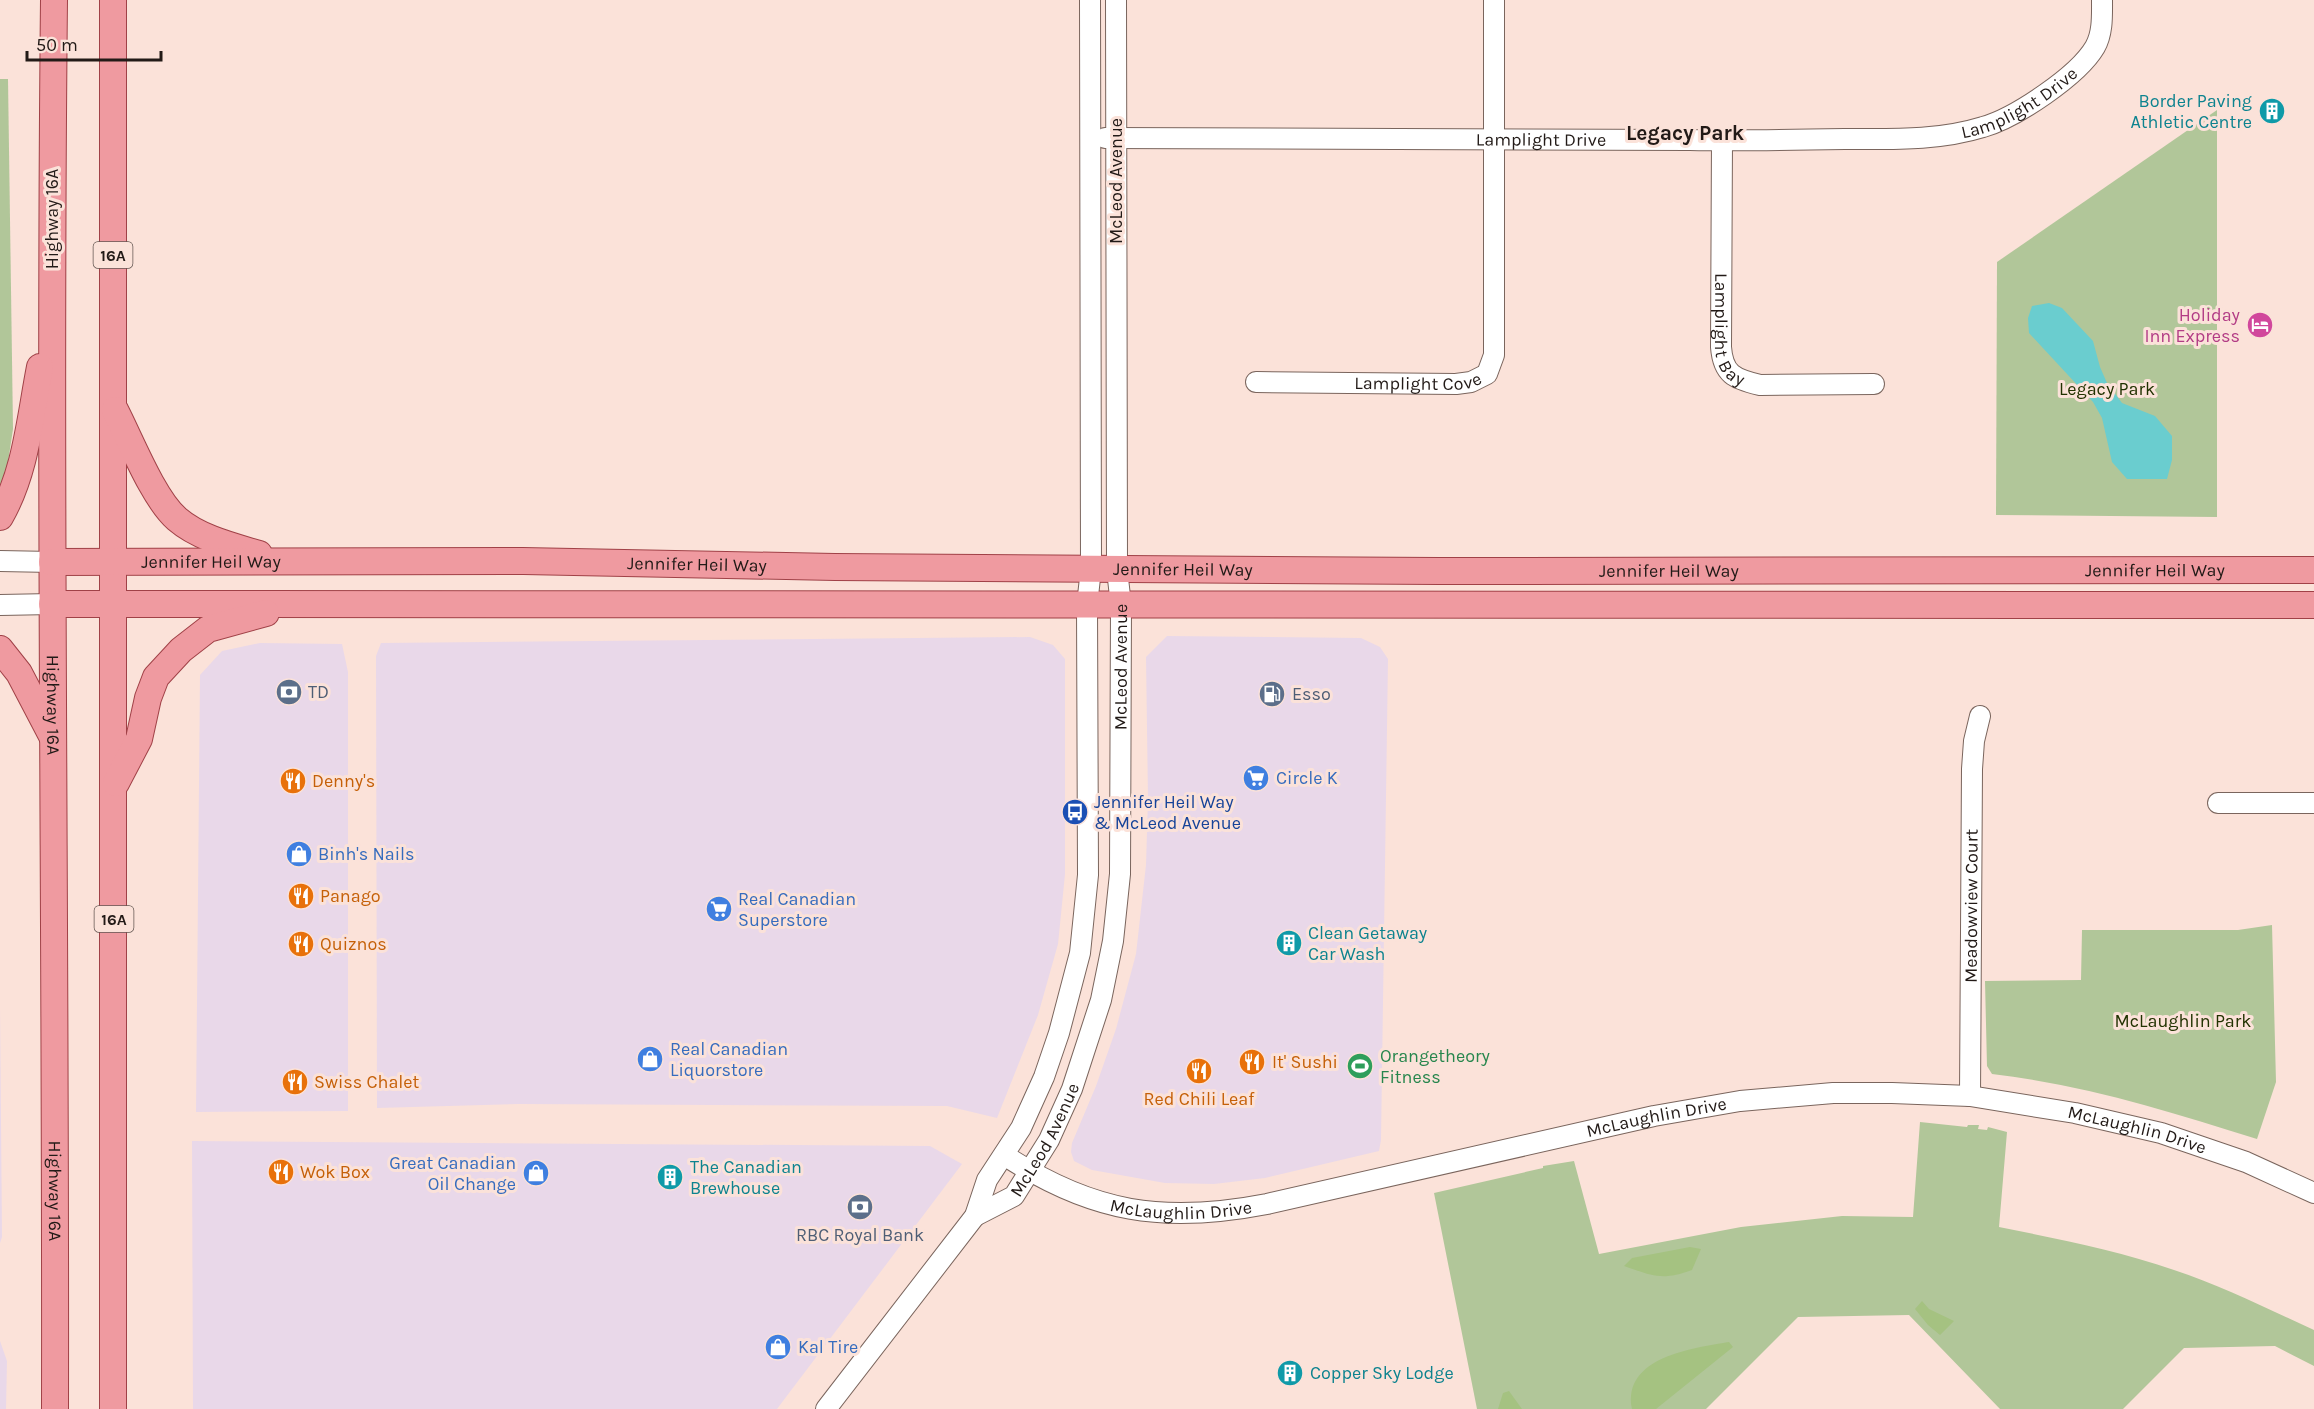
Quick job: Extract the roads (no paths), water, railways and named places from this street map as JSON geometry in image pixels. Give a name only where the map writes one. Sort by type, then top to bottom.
[{"type":"main road","name":"Highway 16A","points":[[54,0],[51,311],[55,1409]]},
{"type":"main road","name":"16A","points":[[113,0],[113,1409]]},
{"type":"main road","points":[[0,517],[19,478],[51,311]]},
{"type":"main road","points":[[113,407],[157,495],[178,520],[206,536],[285,562]]},
{"type":"main road","name":"Jennifer Heil Way","points":[[52,562],[523,561],[1117,570],[2314,570]]},
{"type":"main road","name":"Jennifer Heil Way","points":[[52,604],[2314,605]]},
{"type":"main road","points":[[114,786],[139,739],[148,698],[156,677],[180,650],[208,629],[296,604]]},
{"type":"main road","points":[[0,649],[19,673],[54,741]]},
{"type":"street","name":"McLeod Avenue","points":[[826,1409],[975,1216],[987,1180],[1021,1128],[1044,1077],[1059,1033],[1080,953],[1088,875],[1087,605],[1091,569],[1090,0]]},
{"type":"street","name":"McLeod Avenue","points":[[975,1216],[1014,1196],[1049,1140],[1084,1056],[1101,1000],[1113,941],[1120,874],[1121,821],[1121,605],[1117,570],[1116,0]]},
{"type":"street","points":[[1494,0],[1495,140]]},
{"type":"street","name":"Lamplight Drive","points":[[1090,138],[1722,140],[1914,139],[1957,135],[1987,126],[2030,106],[2066,77],[2094,49],[2099,36],[2102,0]]},
{"type":"street","name":"Lamplight Cove","points":[[1256,382],[1456,384],[1471,382],[1487,374],[1494,355],[1495,140]]},
{"type":"street","name":"Lamplight Bay","points":[[1722,140],[1722,361],[1731,375],[1743,381],[1760,384],[1874,384]]},
{"type":"street","points":[[0,561],[52,562]]},
{"type":"street","points":[[0,605],[52,604]]},
{"type":"street","name":"Meadowview Court","points":[[1970,1096],[1972,769],[1974,741],[1980,716]]},
{"type":"street","points":[[2217,803],[2314,803]]},
{"type":"street","name":"McLaughlin Drive","points":[[1004,1155],[1030,1172],[1072,1193],[1125,1208],[1156,1213],[1206,1214],[1267,1204],[1654,1116],[1740,1101],[1833,1093],[1892,1093],[1970,1096],[2075,1113],[2161,1133],[2246,1162],[2314,1193]]},
{"type":"water","points":[[2049,303],[2062,308],[2093,341],[2107,383],[2122,403],[2155,416],[2172,436],[2172,460],[2167,479],[2127,479],[2112,462],[2102,418],[2093,402],[2029,333],[2028,318],[2032,306]]},
{"type":"place","name":"Border Paving Athletic Centre","points":[[2272,111]]},
{"type":"place","name":"Holiday Inn Express","points":[[2260,325]]},
{"type":"place","name":"TD","points":[[289,692]]},
{"type":"place","name":"Esso","points":[[1272,694]]},
{"type":"place","name":"Circle K","points":[[1256,778]]},
{"type":"place","name":"Denny's","points":[[293,781]]},
{"type":"place","name":"Jennifer Heil Way & McLeod Avenue","points":[[1075,812]]},
{"type":"place","name":"Binh's Nails","points":[[299,854]]},
{"type":"place","name":"Panago","points":[[301,896]]},
{"type":"place","name":"Real Canadian Superstore","points":[[719,909]]},
{"type":"place","name":"Clean Getaway Car Wash","points":[[1289,943]]},
{"type":"place","name":"Quiznos","points":[[301,944]]},
{"type":"place","name":"Real Canadian Liquorstore","points":[[650,1059]]},
{"type":"place","name":"It' Sushi","points":[[1252,1062]]},
{"type":"place","name":"Orangetheory Fitness","points":[[1360,1066]]},
{"type":"place","name":"Red Chili Leaf","points":[[1199,1071]]},
{"type":"place","name":"Swiss Chalet","points":[[295,1082]]},
{"type":"place","name":"Wok Box","points":[[281,1172]]},
{"type":"place","name":"Great Canadian Oil Change","points":[[536,1173]]},
{"type":"place","name":"The Canadian Brewhouse","points":[[670,1177]]},
{"type":"place","name":"RBC Royal Bank","points":[[860,1207]]},
{"type":"place","name":"Kal Tire","points":[[778,1347]]},
{"type":"place","name":"Copper Sky Lodge","points":[[1290,1373]]},
{"type":"district","name":"Legacy Park","points":[[1685,133]]},
{"type":"park label","name":"McLaughlin Park","points":[[2183,1021]]}]
